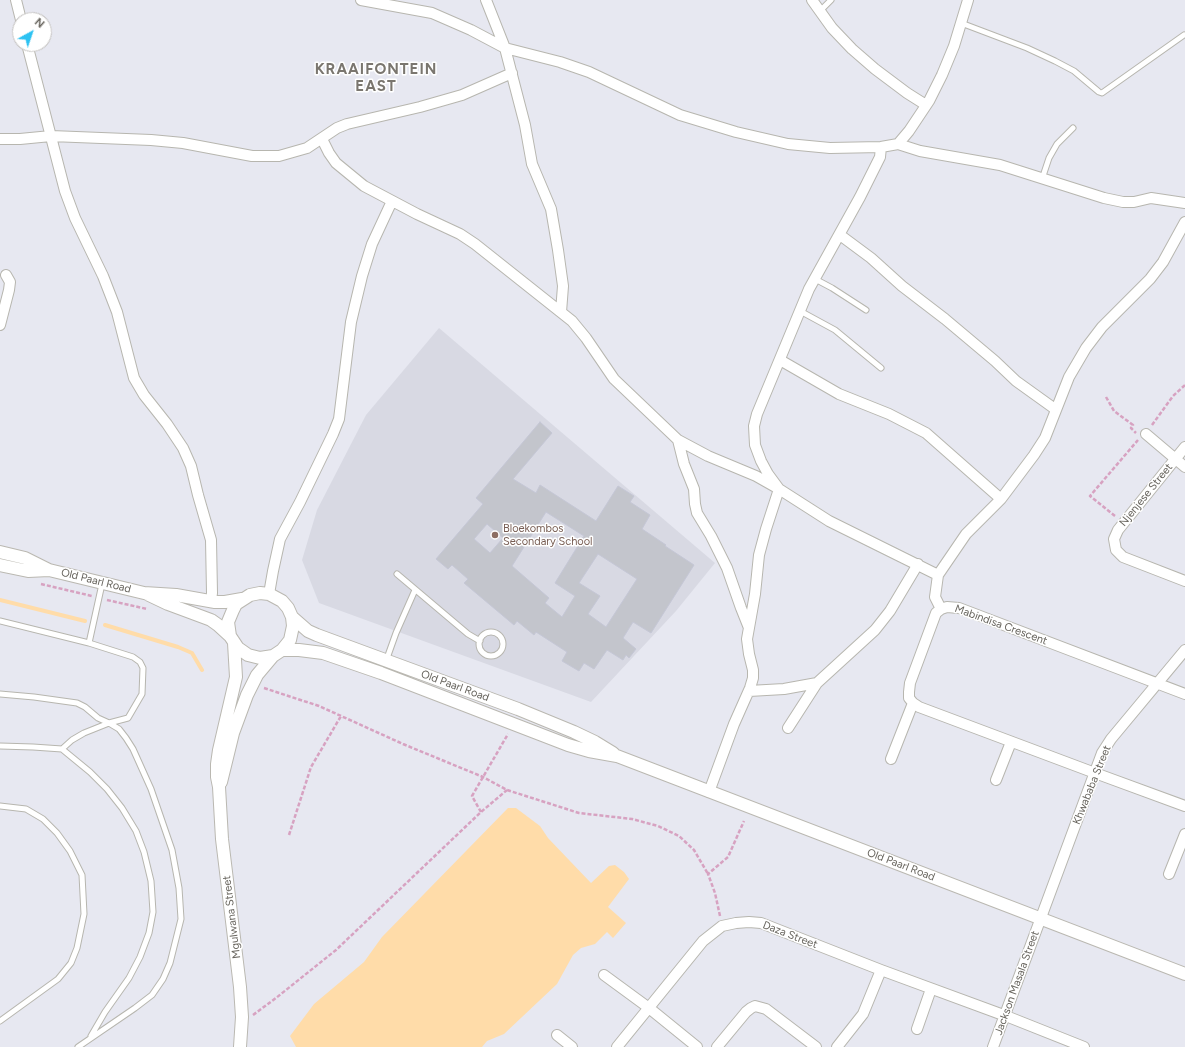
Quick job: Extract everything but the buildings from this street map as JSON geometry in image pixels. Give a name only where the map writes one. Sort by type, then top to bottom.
[{"type":"main road","name":"Old Paarl Road","points":[[0,552],[25,558],[48,570],[144,593],[176,595],[225,602],[242,599],[255,594],[269,594],[282,601],[288,608],[292,617],[308,631],[327,640],[386,660],[574,732],[595,742],[617,756]]},
{"type":"main road","name":"Old Paarl Road","points":[[0,565],[28,571],[48,570]]},
{"type":"main road","name":"Old Paarl Road","points":[[144,593],[162,602],[210,620],[218,625],[243,652],[254,657],[267,657],[277,653],[299,650],[322,653],[381,673],[568,745],[589,751],[617,756],[1185,974]]},
{"type":"main road","points":[[232,640],[228,622],[236,604],[242,599]]},
{"type":"main road","points":[[277,653],[288,644],[292,635],[292,617]]},
{"type":"main road","name":"Mgulwana Street","points":[[232,640],[236,677],[218,757],[217,777],[222,839],[240,987],[242,1017],[240,1047]]},
{"type":"main road","name":"Mgulwana Street","points":[[219,787],[233,733],[247,695],[257,675],[277,653]]},
{"type":"street","points":[[16,0],[19,12]]},
{"type":"street","points":[[361,0],[432,13],[471,30],[505,48],[560,62],[589,72],[680,115],[736,132],[788,144],[830,148],[881,147],[898,144],[920,151],[1000,165],[1104,198],[1123,202],[1134,202],[1151,198],[1185,203]]},
{"type":"street","points":[[486,0],[505,48],[525,125],[532,164],[551,209],[563,286],[561,312]]},
{"type":"street","points":[[812,0],[832,28],[852,49],[901,89],[926,105]]},
{"type":"street","points":[[898,144],[909,131],[926,105],[942,75],[954,46],[968,0]]},
{"type":"street","points":[[29,52],[68,198],[75,218],[103,276],[117,312],[134,378],[144,395],[167,424],[183,448],[191,466],[211,540],[211,601]]},
{"type":"street","points":[[0,139],[20,140],[51,136],[175,142],[252,156],[279,156],[307,148],[337,128],[347,124],[420,107],[455,97],[512,73]]},
{"type":"street","points":[[322,139],[336,163],[364,186],[465,237],[561,312],[586,338],[614,379],[678,440],[708,456],[756,476],[779,488],[829,521],[938,574]]},
{"type":"street","points":[[779,488],[768,474],[755,445],[754,426],[757,414],[800,311],[815,279],[840,235],[880,157],[881,147]]},
{"type":"street","points":[[269,594],[280,539],[310,481],[339,419],[351,322],[362,276],[372,244],[392,201]]},
{"type":"street","points":[[941,609],[935,597],[938,574],[966,534],[1001,499],[1013,484],[1045,438],[1069,377],[1086,348],[1102,327],[1150,279],[1163,262],[1185,222]]},
{"type":"street","points":[[840,235],[871,258],[902,286],[951,324],[1016,381],[1056,409]]},
{"type":"street","points":[[0,325],[10,282],[6,275]]},
{"type":"street","points":[[780,360],[839,394],[889,414],[926,433],[1001,499]]},
{"type":"street","name":"Njenjese Street","points":[[1146,434],[1185,467]]},
{"type":"street","points":[[678,440],[684,464],[694,490],[697,513],[711,536],[727,568],[749,628]]},
{"type":"street","name":"Njenjese Street","points":[[1185,448],[1124,522],[1115,534],[1114,539],[1116,550],[1124,557],[1185,581]]},
{"type":"street","points":[[710,792],[734,724],[753,678],[753,670],[747,639],[759,555],[779,488]]},
{"type":"street","points":[[788,728],[817,683],[875,630],[890,611],[918,564]]},
{"type":"street","name":"Mabindisa Crescent","points":[[913,703],[909,698],[910,683],[936,613],[947,607],[959,608],[1185,694]]},
{"type":"street","name":"Khwababa Street","points":[[1040,918],[1102,753],[1111,739],[1185,650]]},
{"type":"street","points":[[748,691],[784,689],[817,683]]},
{"type":"street","points":[[890,759],[913,703],[919,707],[1095,774],[1185,806]]},
{"type":"street","points":[[996,780],[1011,742]]},
{"type":"street","points":[[1169,874],[1185,834]]},
{"type":"street","name":"Jackson Masala Street","points":[[993,1047],[1006,1016],[1040,918]]},
{"type":"street","name":"Daza Street","points":[[722,926],[736,923],[761,923],[881,970],[1006,1016],[1083,1047]]},
{"type":"street","points":[[617,1047],[704,941],[722,926]]},
{"type":"street","points":[[837,1047],[863,1014],[881,970]]},
{"type":"street","points":[[604,975],[649,1008],[697,1047]]},
{"type":"street","points":[[917,1029],[932,989]]},
{"type":"street","points":[[717,1047],[746,1012],[755,1006],[766,1009],[816,1047]]},
{"type":"street","points":[[557,1035],[572,1047]]},
{"type":"lane","points":[[820,11],[832,0]]},
{"type":"lane","points":[[961,23],[1015,43],[1056,61],[1074,71],[1102,93],[1184,34]]},
{"type":"lane","points":[[1042,179],[1049,158],[1057,144],[1074,128]]},
{"type":"lane","points":[[815,279],[866,310]]},
{"type":"lane","points":[[800,311],[835,330],[881,368]]},
{"type":"lane","points":[[396,574],[468,634],[480,641]]},
{"type":"lane","points":[[89,643],[103,583]]},
{"type":"lane","points":[[381,673],[414,590]]},
{"type":"lane","points":[[0,621],[89,643],[133,657],[140,662],[143,668],[142,694],[128,718],[109,723],[72,740],[62,749]]},
{"type":"lane","points":[[495,632],[502,638],[503,648],[498,655],[488,656],[481,650],[480,641],[486,633],[495,632]]},
{"type":"lane","points":[[0,694],[77,703],[85,707],[98,718],[119,729],[126,738],[151,789],[172,850],[179,888],[181,919],[170,963],[163,978],[152,994],[135,1008],[78,1047]]},
{"type":"lane","points":[[0,746],[62,749],[107,789],[122,808],[144,852],[151,881],[153,912],[149,933],[140,958],[129,978],[105,1012],[89,1039]]},
{"type":"lane","points":[[0,806],[26,809],[43,819],[57,833],[70,852],[82,876],[84,914],[77,948],[71,963],[58,979],[0,1021]]},
{"type":"path","points":[[1146,434],[1173,396],[1185,385]]},
{"type":"path","points":[[1106,397],[1114,411],[1133,425],[1130,428],[1141,437],[1090,496],[1124,522]]},
{"type":"path","points":[[35,582],[148,609]]},
{"type":"path","points":[[262,687],[291,698],[319,706],[483,777],[507,790],[579,813],[632,820],[658,826],[679,836],[694,850],[708,874],[715,893],[722,926]]},
{"type":"path","points":[[289,834],[311,767],[342,716]]},
{"type":"path","points":[[481,812],[472,796],[509,732]]},
{"type":"path","points":[[253,1015],[336,950],[481,812],[507,790]]},
{"type":"path","points":[[708,874],[728,857],[744,821]]},
{"type":"shaded area","name":"Bloekombos Secondary School","points":[[439,328],[715,563],[676,611],[591,702],[319,603],[302,560],[317,510],[366,415]]},
{"type":"shaded area","points":[[508,808],[516,808],[540,826],[548,838],[591,883],[609,866],[615,865],[624,872],[629,879],[608,907],[626,923],[613,938],[607,932],[595,944],[581,948],[573,955],[557,984],[504,1034],[487,1041],[482,1047],[296,1047],[290,1036],[314,1004],[364,962],[382,937]]},
{"type":"waterway","points":[[0,600],[85,621]]},
{"type":"waterway","points":[[105,625],[178,647],[192,653],[202,670]]},
{"type":"place","name":"Bloekombos Secondary School","points":[[495,535]]},
{"type":"district","name":"KRAAIFONTEIN EAST","points":[[376,78]]}]
